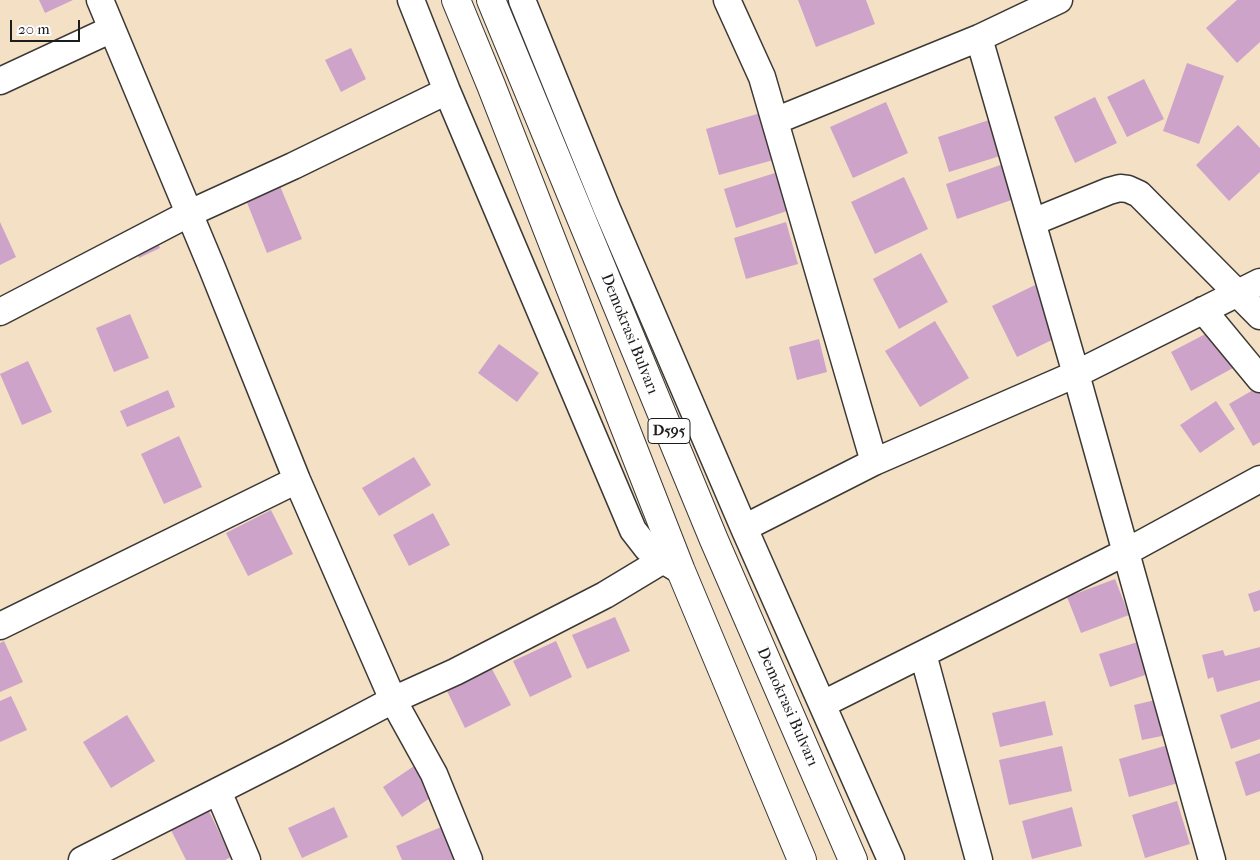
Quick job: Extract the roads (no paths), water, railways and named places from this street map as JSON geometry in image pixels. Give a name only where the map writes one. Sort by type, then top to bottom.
[{"type":"highway","name":"D595","points":[[456,0],[491,85],[672,566],[802,860]]},
{"type":"highway","name":"Demokrasi Bulvarı","points":[[491,0],[710,531],[853,860]]},
{"type":"street","points":[[100,0],[190,213],[297,480],[393,700],[434,774],[469,860]]},
{"type":"street","points":[[82,860],[393,700],[455,672],[606,596],[672,566],[648,548],[633,530],[447,91],[411,0]]},
{"type":"street","points":[[728,0],[762,77],[874,462]]},
{"type":"street","points":[[775,121],[979,38],[1059,0]]},
{"type":"street","points":[[528,2],[607,209],[744,528],[891,860]]},
{"type":"street","points":[[0,81],[112,29]]},
{"type":"street","points":[[979,38],[1033,222],[1212,860]]},
{"type":"street","points":[[0,312],[190,213],[293,166],[447,91]]},
{"type":"street","points":[[1033,222],[1109,191],[1120,188],[1128,189],[1148,201],[1249,287],[1260,316]]},
{"type":"street","points":[[744,528],[874,462],[1076,374],[1249,287]]},
{"type":"street","points":[[1204,310],[1260,379]]},
{"type":"street","points":[[823,704],[1126,552],[1260,479]]},
{"type":"street","points":[[0,626],[297,480]]},
{"type":"street","points":[[923,654],[978,860]]},
{"type":"street","points":[[218,791],[247,860]]}]
